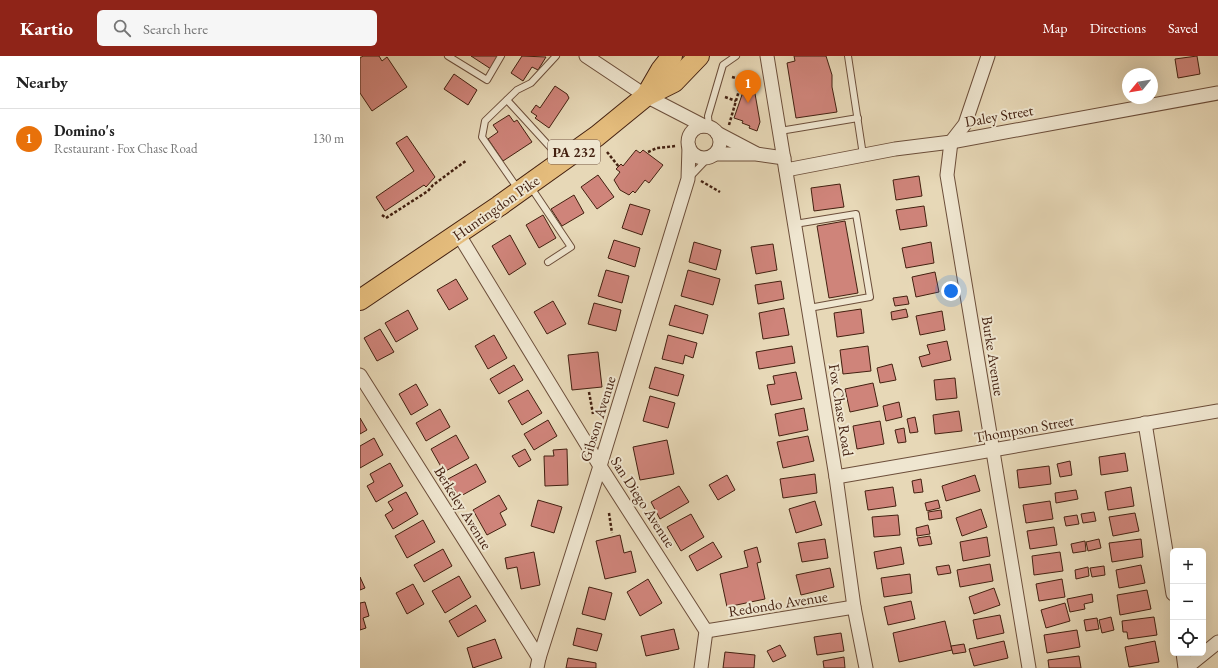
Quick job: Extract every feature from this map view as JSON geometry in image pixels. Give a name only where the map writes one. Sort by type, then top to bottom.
[{"type":"main road","name":"Huntingdon Pike","points":[[646,96],[660,70],[672,56]]},
{"type":"main road","name":"Huntingdon Pike","points":[[360,300],[459,235],[597,136],[646,96],[674,82],[699,56]]},
{"type":"street","points":[[586,56],[646,96],[674,112],[715,128],[756,154],[785,164]]},
{"type":"street","points":[[950,142],[965,124],[988,56]]},
{"type":"street","name":"Fox Chase Road","points":[[769,57],[836,477],[854,608],[866,668]]},
{"type":"street","name":"Daley Street","points":[[785,164],[863,155],[950,142],[1218,93]]},
{"type":"street","points":[[674,112],[684,144],[695,156],[700,158],[756,154]]},
{"type":"street","points":[[684,144],[694,129],[715,128]]},
{"type":"street","points":[[712,156],[720,144],[715,128]]},
{"type":"street","name":"Burke Avenue","points":[[950,142],[947,175],[1029,668]]},
{"type":"street","name":"Gibson Avenue","points":[[538,663],[600,466],[694,180],[684,144]]},
{"type":"street","name":"San Diego Avenue","points":[[459,235],[600,466],[706,631]]},
{"type":"street","name":"Berkeley Avenue","points":[[360,375],[538,663]]},
{"type":"street","name":"Thompson Street","points":[[836,477],[1218,411]]},
{"type":"street","points":[[1145,423],[1171,584]]},
{"type":"street","name":"Redondo Avenue","points":[[706,631],[854,608]]},
{"type":"street","points":[[702,668],[706,631]]},
{"type":"street","points":[[1184,656],[1186,668],[1218,642]]},
{"type":"lane","points":[[448,56],[487,80],[501,56]]},
{"type":"lane","points":[[548,262],[571,247],[482,137],[485,121],[517,90],[531,83],[556,56]]},
{"type":"lane","points":[[715,128],[708,116],[723,65],[736,56]]},
{"type":"lane","points":[[848,56],[863,155]]},
{"type":"lane","points":[[507,100],[562,160]]},
{"type":"lane","points":[[780,131],[858,118]]},
{"type":"lane","points":[[694,180],[712,156]]},
{"type":"lane","points":[[795,224],[856,214],[870,297],[809,308]]},
{"type":"path","points":[[732,77],[760,85]]},
{"type":"path","points":[[715,128],[736,101],[742,80]]},
{"type":"path","points":[[725,97],[736,101]]},
{"type":"path","points":[[648,152],[657,148],[684,144]]},
{"type":"path","points":[[607,152],[619,167]]},
{"type":"path","points":[[382,215],[386,218],[422,195],[467,160]]},
{"type":"path","points":[[694,180],[720,192]]},
{"type":"path","points":[[589,392],[593,414]]},
{"type":"path","points":[[609,513],[612,533]]},
{"type":"building","points":[[363,56],[379,56],[382,61],[387,57],[407,87],[372,111],[360,93],[360,58]]},
{"type":"building","points":[[471,56],[499,56],[491,69]]},
{"type":"building","points":[[522,56],[546,57],[538,70],[532,67],[523,81],[511,73]]},
{"type":"building","points":[[794,56],[826,56],[832,75],[832,87],[837,112],[796,118],[787,63],[795,61]]},
{"type":"building","points":[[1197,56],[1200,74],[1178,78],[1175,59]]},
{"type":"building","points":[[454,74],[477,90],[468,105],[444,89]]},
{"type":"building","points":[[555,86],[567,94],[569,98],[549,128],[535,118],[537,116],[531,112],[536,105],[540,108]]},
{"type":"building","points":[[745,86],[754,88],[760,122],[757,131],[742,123],[743,121],[734,118]]},
{"type":"building","points":[[509,115],[514,122],[517,120],[532,142],[503,161],[488,139],[498,132],[493,125]]},
{"type":"building","points":[[407,136],[435,177],[426,187],[424,185],[385,211],[376,197],[414,171],[396,143]]},
{"type":"building","points":[[636,150],[640,153],[643,150],[663,165],[649,183],[645,180],[635,193],[633,191],[629,195],[620,190],[614,180],[620,172],[616,169],[621,164],[623,166]]},
{"type":"building","points":[[598,175],[614,197],[597,209],[581,187]]},
{"type":"building","points":[[919,176],[922,196],[896,200],[893,180]]},
{"type":"building","points":[[840,184],[844,207],[814,211],[811,188]]},
{"type":"building","points":[[574,195],[584,213],[562,226],[551,209]]},
{"type":"building","points":[[630,204],[650,210],[642,235],[622,228]]},
{"type":"building","points":[[924,206],[927,226],[900,230],[896,210]]},
{"type":"building","points":[[543,215],[556,238],[539,248],[526,225]]},
{"type":"building","points":[[845,221],[858,293],[829,298],[817,226]]},
{"type":"building","points":[[510,235],[526,264],[509,275],[492,246]]},
{"type":"building","points":[[614,240],[640,248],[635,267],[608,258]]},
{"type":"building","points":[[694,242],[721,250],[716,270],[689,262]]},
{"type":"building","points":[[931,242],[934,263],[906,268],[902,248]]},
{"type":"building","points":[[773,244],[777,270],[756,274],[751,247]]},
{"type":"building","points":[[606,270],[629,276],[622,303],[598,296]]},
{"type":"building","points":[[688,270],[720,279],[713,305],[681,296]]},
{"type":"building","points":[[935,272],[939,292],[916,297],[912,277]]},
{"type":"building","points":[[456,279],[468,299],[449,310],[437,290]]},
{"type":"building","points":[[781,281],[784,299],[758,304],[755,285]]},
{"type":"building","points":[[907,296],[909,304],[895,306],[893,298]]},
{"type":"building","points":[[553,301],[566,324],[547,334],[534,312]]},
{"type":"building","points":[[594,303],[621,310],[616,331],[588,324]]},
{"type":"building","points":[[675,305],[708,315],[703,334],[669,325]]},
{"type":"building","points":[[784,308],[789,335],[763,339],[759,313]]},
{"type":"building","points":[[861,309],[864,333],[837,337],[834,313]]},
{"type":"building","points":[[906,309],[908,317],[892,320],[891,312]]},
{"type":"building","points":[[408,310],[418,329],[396,342],[385,323]]},
{"type":"building","points":[[942,311],[945,330],[920,335],[916,316]]},
{"type":"building","points":[[380,329],[394,352],[377,361],[364,338]]},
{"type":"building","points":[[494,335],[507,358],[488,369],[475,346]]},
{"type":"building","points":[[668,335],[697,343],[693,358],[685,355],[683,364],[662,359]]},
{"type":"building","points":[[947,341],[951,360],[922,367],[919,357],[930,354],[927,345]]},
{"type":"building","points":[[792,346],[795,363],[759,369],[756,352]]},
{"type":"building","points":[[868,346],[871,371],[843,374],[840,350]]},
{"type":"building","points":[[598,352],[602,387],[572,390],[568,355]]},
{"type":"building","points":[[892,364],[896,380],[880,383],[877,368]]},
{"type":"building","points":[[514,365],[523,380],[499,394],[490,379]]},
{"type":"building","points":[[655,367],[684,375],[678,396],[649,388]]},
{"type":"building","points":[[796,372],[802,399],[771,405],[767,385],[775,384],[773,376]]},
{"type":"building","points":[[955,378],[957,398],[936,400],[934,380]]},
{"type":"building","points":[[873,383],[878,406],[850,412],[845,389]]},
{"type":"building","points":[[416,384],[428,405],[411,415],[399,394]]},
{"type":"building","points":[[528,390],[542,413],[522,425],[508,401]]},
{"type":"building","points":[[650,396],[675,403],[668,428],[643,421]]},
{"type":"building","points":[[899,402],[902,417],[886,421],[883,406]]},
{"type":"building","points":[[804,408],[808,430],[779,436],[775,414]]},
{"type":"building","points":[[440,409],[450,427],[426,441],[416,423]]},
{"type":"building","points":[[959,411],[962,431],[935,434],[933,415]]},
{"type":"building","points":[[915,417],[918,432],[910,433],[907,419]]},
{"type":"building","points":[[360,418],[367,430],[360,434]]},
{"type":"building","points":[[548,420],[557,436],[534,450],[524,434]]},
{"type":"building","points":[[880,421],[884,444],[857,449],[853,426]]},
{"type":"building","points":[[904,428],[906,442],[898,443],[895,430]]},
{"type":"building","points":[[456,435],[469,458],[444,472],[431,449]]},
{"type":"building","points":[[808,436],[814,461],[783,468],[777,442]]},
{"type":"building","points":[[374,438],[383,455],[360,468],[360,446]]},
{"type":"building","points":[[667,440],[674,474],[640,480],[633,447]]},
{"type":"building","points":[[525,449],[531,460],[519,467],[512,456]]},
{"type":"building","points":[[567,449],[568,485],[545,486],[544,456],[554,456],[553,450]]},
{"type":"building","points":[[1125,453],[1128,471],[1101,475],[1099,457]]},
{"type":"building","points":[[1070,461],[1072,475],[1060,477],[1057,464]]},
{"type":"building","points":[[390,463],[403,486],[376,502],[367,486],[374,482],[370,474]]},
{"type":"building","points":[[476,464],[486,482],[459,497],[448,479]]},
{"type":"building","points":[[1049,466],[1051,484],[1019,488],[1017,470]]},
{"type":"building","points":[[815,474],[817,493],[783,498],[780,479]]},
{"type":"building","points":[[727,475],[735,490],[718,500],[709,485]]},
{"type":"building","points":[[975,475],[980,491],[946,501],[942,486]]},
{"type":"building","points":[[921,479],[923,492],[914,493],[912,481]]},
{"type":"building","points":[[679,486],[689,502],[660,519],[651,502]]},
{"type":"building","points":[[893,487],[896,506],[868,510],[865,491]]},
{"type":"building","points":[[1131,487],[1134,506],[1108,510],[1105,492]]},
{"type":"building","points":[[1076,490],[1078,499],[1056,503],[1055,493]]},
{"type":"building","points":[[406,492],[418,514],[393,529],[385,515],[393,510],[388,502]]},
{"type":"building","points":[[499,495],[507,509],[500,513],[506,525],[487,535],[473,510]]},
{"type":"building","points":[[538,500],[562,507],[554,533],[531,526]]},
{"type":"building","points":[[938,500],[940,508],[927,511],[925,503]]},
{"type":"building","points":[[815,501],[822,525],[796,533],[789,509]]},
{"type":"building","points":[[1050,501],[1053,519],[1026,523],[1023,505]]},
{"type":"building","points":[[981,509],[987,527],[962,536],[956,518]]},
{"type":"building","points":[[941,510],[942,518],[929,520],[928,512]]},
{"type":"building","points":[[1094,512],[1096,521],[1083,523],[1081,514]]},
{"type":"building","points":[[1135,513],[1139,531],[1113,536],[1109,517]]},
{"type":"building","points":[[691,514],[704,537],[681,551],[667,527]]},
{"type":"building","points":[[898,515],[900,535],[874,537],[872,517]]},
{"type":"building","points":[[1077,515],[1079,524],[1066,526],[1064,517]]},
{"type":"building","points":[[423,520],[435,542],[407,558],[395,536]]},
{"type":"building","points":[[928,525],[930,534],[917,536],[916,528]]},
{"type":"building","points":[[1054,527],[1057,545],[1030,549],[1027,531]]},
{"type":"building","points":[[620,535],[624,553],[631,551],[636,572],[605,579],[596,541]]},
{"type":"building","points":[[930,536],[932,544],[919,546],[917,538]]},
{"type":"building","points":[[987,537],[990,556],[963,561],[960,542]]},
{"type":"building","points":[[825,539],[828,558],[802,562],[798,543]]},
{"type":"building","points":[[1099,539],[1101,548],[1088,551],[1086,542]]},
{"type":"building","points":[[1141,539],[1143,557],[1112,562],[1109,543]]},
{"type":"building","points":[[1085,541],[1086,551],[1073,553],[1071,544]]},
{"type":"building","points":[[713,542],[722,557],[697,571],[689,556]]},
{"type":"building","points":[[757,547],[761,562],[757,563],[765,599],[727,607],[720,574],[748,567],[744,551]]},
{"type":"building","points":[[901,547],[904,564],[877,569],[874,552]]},
{"type":"building","points":[[443,549],[452,566],[424,582],[414,565]]},
{"type":"building","points":[[534,552],[540,585],[521,589],[517,567],[507,569],[505,558]]},
{"type":"building","points":[[1060,552],[1063,571],[1034,575],[1032,556]]},
{"type":"building","points":[[990,564],[993,581],[960,587],[957,570]]},
{"type":"building","points":[[949,565],[951,573],[938,575],[936,567]]},
{"type":"building","points":[[1141,565],[1145,583],[1119,588],[1116,570]]},
{"type":"building","points":[[1104,566],[1105,575],[1092,577],[1090,568]]},
{"type":"building","points":[[1088,567],[1089,576],[1076,579],[1075,570]]},
{"type":"building","points":[[830,568],[834,587],[801,595],[796,575]]},
{"type":"building","points":[[910,574],[912,593],[884,597],[881,578]]},
{"type":"building","points":[[459,576],[471,597],[445,613],[432,591]]},
{"type":"building","points":[[360,577],[365,588],[360,590]]},
{"type":"building","points":[[648,579],[662,603],[640,616],[627,592]]},
{"type":"building","points":[[1062,579],[1065,597],[1039,601],[1036,584]]},
{"type":"building","points":[[413,584],[424,604],[407,614],[396,593]]},
{"type":"building","points":[[589,587],[612,593],[605,620],[582,614]]},
{"type":"building","points":[[994,588],[1000,605],[974,614],[969,597]]},
{"type":"building","points":[[1147,590],[1151,609],[1120,615],[1117,595]]},
{"type":"building","points":[[1092,594],[1093,602],[1084,604],[1085,609],[1070,612],[1067,599]]},
{"type":"building","points":[[911,601],[915,619],[888,625],[884,607]]},
{"type":"building","points":[[365,602],[369,616],[363,618],[366,628],[360,630],[360,603]]},
{"type":"building","points":[[1065,603],[1070,621],[1046,628],[1041,610]]},
{"type":"building","points":[[476,605],[486,621],[458,637],[449,621]]},
{"type":"building","points":[[1000,615],[1004,633],[977,639],[973,620]]},
{"type":"building","points":[[1111,617],[1114,630],[1102,633],[1099,620]]},
{"type":"building","points":[[1154,617],[1157,635],[1128,639],[1127,632],[1123,632],[1122,621]]},
{"type":"building","points":[[1097,618],[1099,629],[1086,631],[1084,620]]},
{"type":"building","points":[[945,621],[952,650],[899,662],[893,633]]},
{"type":"building","points":[[577,628],[602,634],[597,651],[573,645]]},
{"type":"building","points":[[674,629],[679,649],[646,656],[641,636]]},
{"type":"building","points":[[1077,630],[1080,647],[1047,653],[1044,635]]},
{"type":"building","points":[[841,633],[844,651],[817,655],[814,637]]},
{"type":"building","points":[[495,639],[502,658],[473,668],[467,648]]},
{"type":"building","points":[[1004,641],[1008,658],[974,666],[969,649]]},
{"type":"building","points":[[1155,641],[1159,662],[1129,667],[1125,647]]},
{"type":"building","points":[[964,644],[966,652],[953,654],[951,646]]},
{"type":"building","points":[[780,645],[786,656],[773,662],[767,651]]},
{"type":"building","points":[[725,652],[755,655],[754,668],[723,668]]},
{"type":"building","points":[[1079,656],[1081,668],[1049,668],[1048,660]]},
{"type":"building","points":[[844,657],[845,668],[824,668],[823,661]]},
{"type":"building","points":[[568,658],[596,663],[596,668],[566,668]]},
{"type":"place","name":"Domino's","points":[[748,103]]}]
